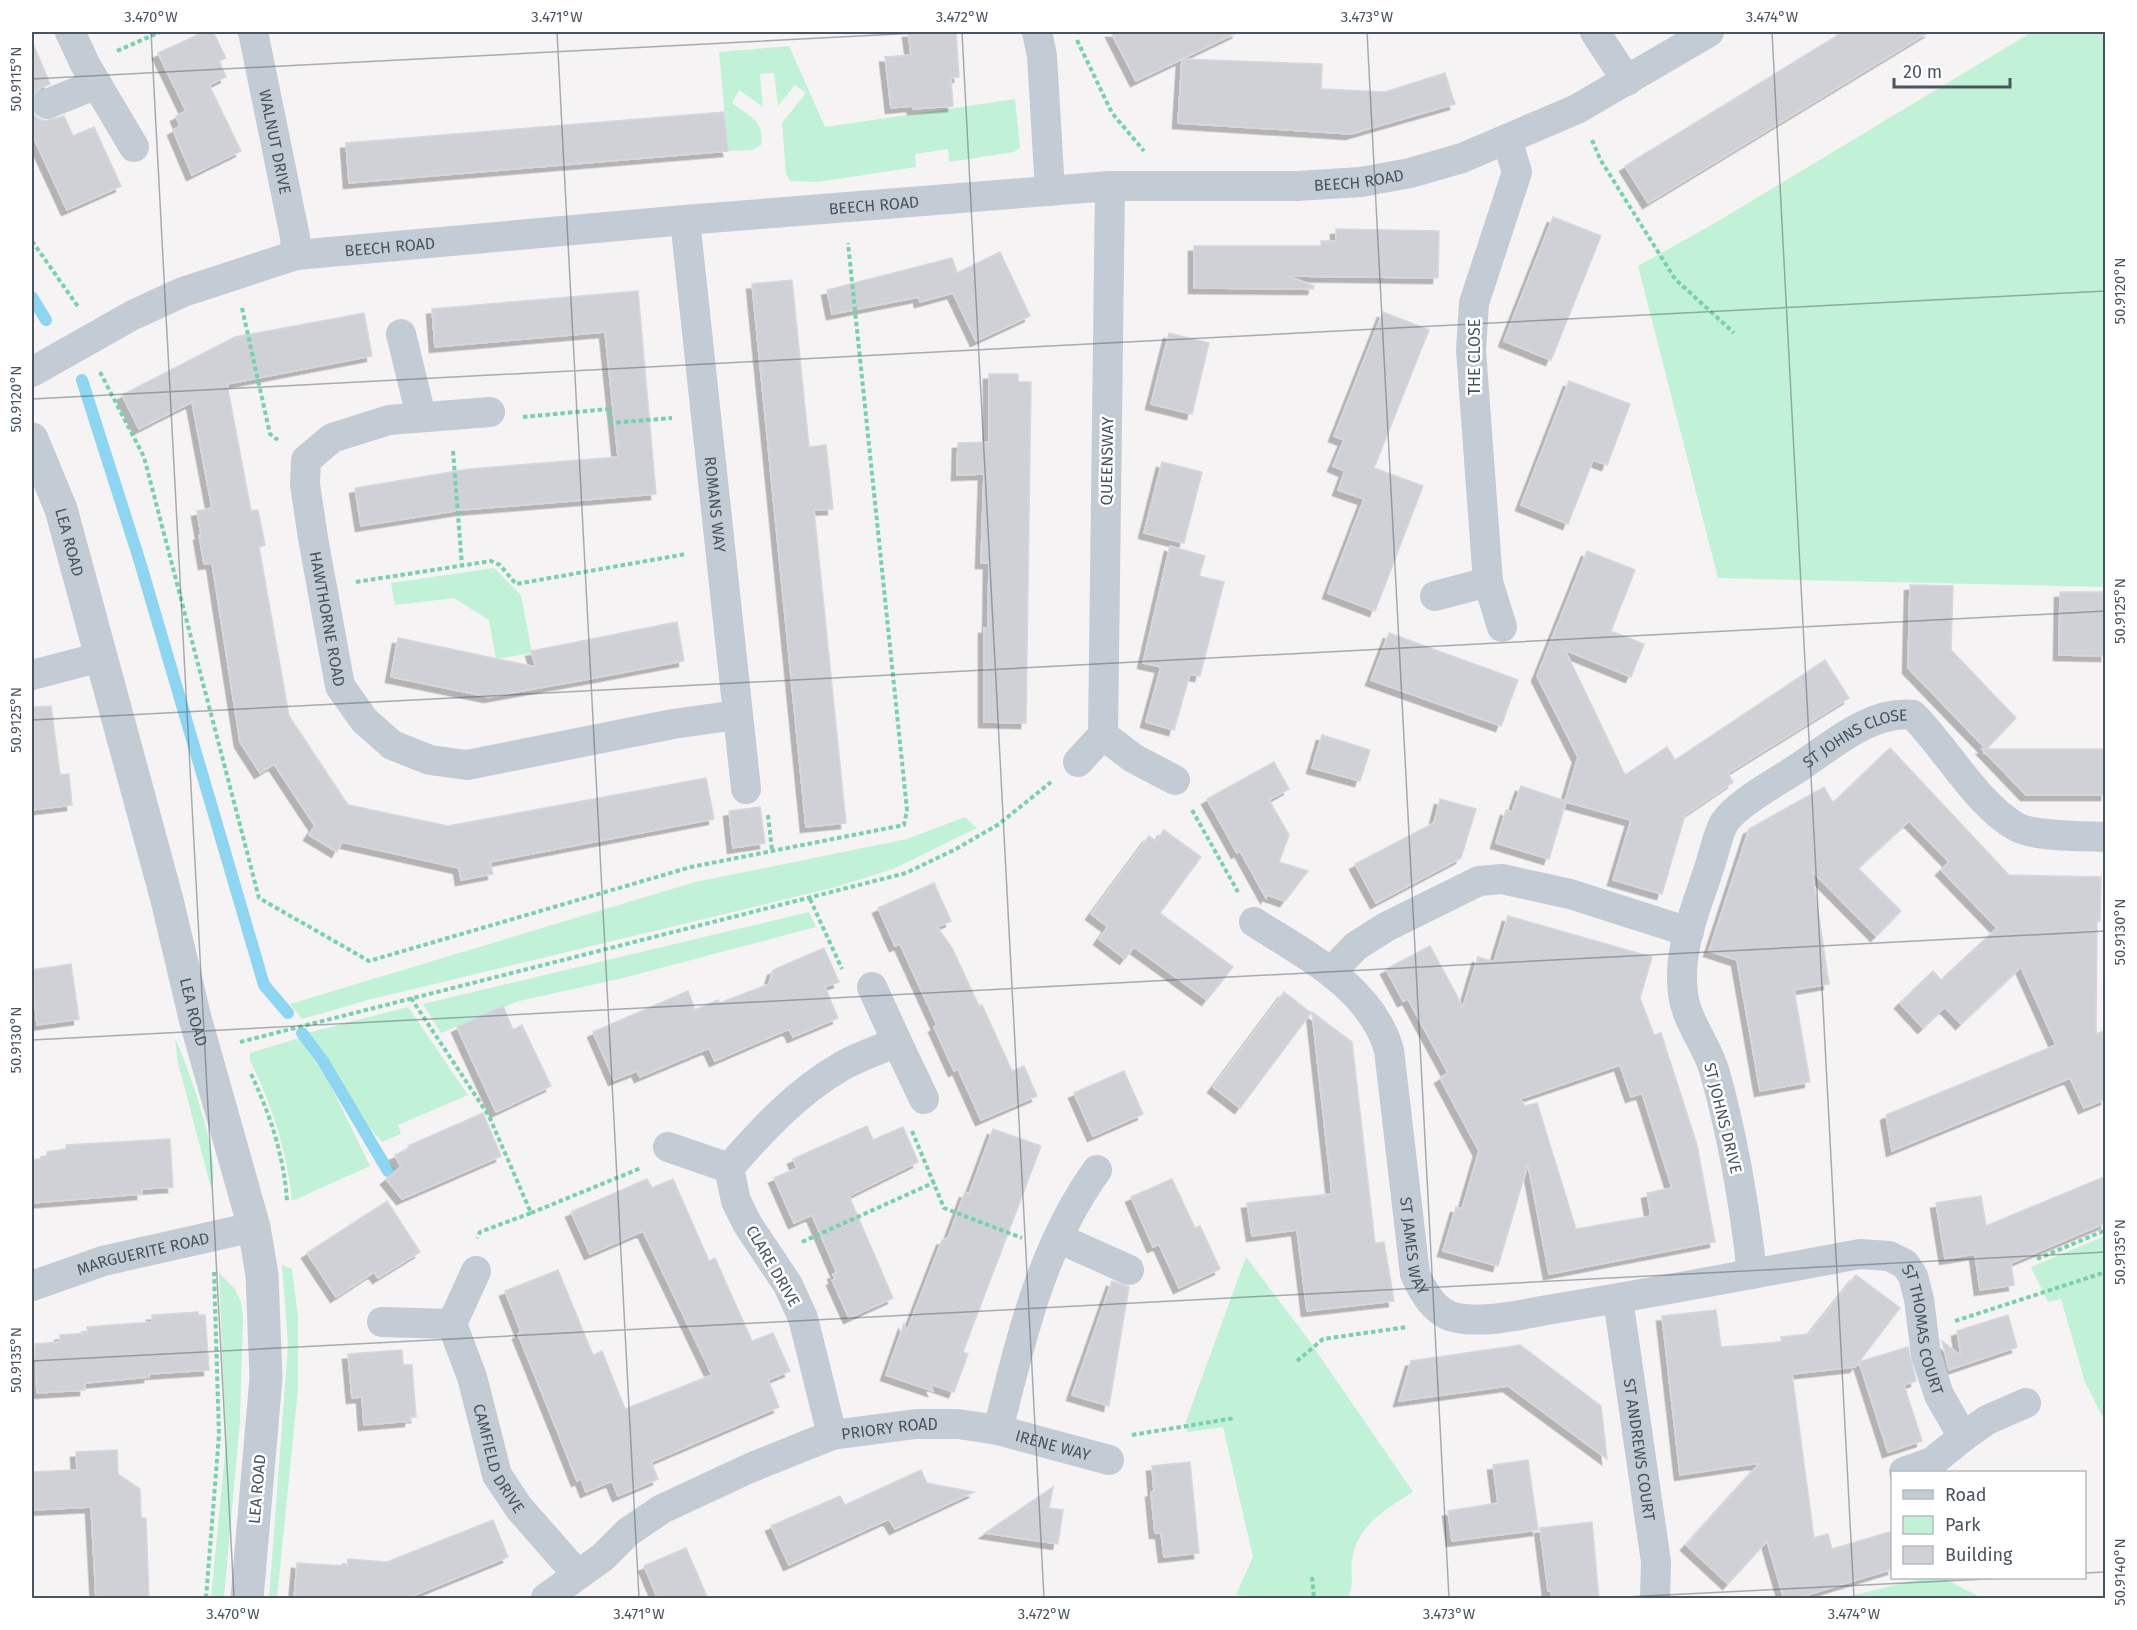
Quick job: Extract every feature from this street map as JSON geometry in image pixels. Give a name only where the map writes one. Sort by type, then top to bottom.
[{"type":"street","points":[[70,32],[91,75],[134,147]]},
{"type":"street","name":"WALNUT DRIVE","points":[[253,32],[295,237],[296,255]]},
{"type":"street","points":[[1037,32],[1042,56],[1050,191]]},
{"type":"street","points":[[1595,32],[1627,81]]},
{"type":"street","name":"BEECH ROAD","points":[[32,372],[88,339],[183,292],[235,273],[296,255],[685,220],[1110,186],[1298,186],[1361,182],[1410,173],[1462,158],[1577,109],[1709,32]]},
{"type":"street","points":[[47,104],[91,75]]},
{"type":"street","name":"THE CLOSE","points":[[1502,627],[1488,582],[1471,350],[1474,303],[1517,172],[1507,140]]},
{"type":"street","name":"QUEENSWAY","points":[[1103,735],[1110,186]]},
{"type":"street","name":"ROMANS WAY","points":[[685,220],[746,789]]},
{"type":"street","points":[[401,334],[421,416]]},
{"type":"street","points":[[306,460],[332,438],[389,420],[450,413],[490,412]]},
{"type":"street","name":"LEA ROAD","points":[[32,439],[61,509],[166,900],[195,1018],[254,1227],[262,1275],[266,1378],[247,1599]]},
{"type":"street","name":"HAWTHORNE ROAD","points":[[306,460],[305,484],[340,686],[364,720],[392,745],[430,760],[466,765],[673,724],[737,715]]},
{"type":"street","points":[[1435,596],[1488,582]]},
{"type":"street","points":[[32,675],[101,657]]},
{"type":"street","name":"ST JOHNS CLOSE","points":[[1689,932],[1724,823],[1744,804],[1842,738],[1880,718],[1899,713],[1913,715],[1985,800],[2016,827],[2048,834],[2106,837]]},
{"type":"street","points":[[1078,762],[1103,735],[1132,758],[1176,780]]},
{"type":"street","points":[[1332,971],[1356,946],[1386,927],[1479,881],[1502,879],[1570,894],[1689,932]]},
{"type":"street","name":"ST JAMES WAY","points":[[1254,922],[1332,971],[1383,1030],[1389,1050],[1415,1274],[1424,1295],[1443,1312],[1454,1318],[1478,1320],[1618,1299],[1752,1274]]},
{"type":"street","name":"ST JOHNS DRIVE","points":[[1689,932],[1681,967],[1683,997],[1714,1070],[1725,1113],[1744,1215],[1752,1274]]},
{"type":"street","points":[[872,987],[924,1098]]},
{"type":"street","points":[[668,1146],[729,1168],[763,1129],[814,1084],[844,1065],[897,1042]]},
{"type":"street","name":"CLARE DRIVE","points":[[729,1168],[736,1201],[788,1285],[803,1318],[832,1435]]},
{"type":"street","points":[[998,1430],[1026,1318],[1055,1244],[1080,1194],[1097,1170]]},
{"type":"street","name":"MARGUERITE ROAD","points":[[32,1286],[103,1261],[254,1227]]},
{"type":"street","points":[[1055,1244],[1129,1270]]},
{"type":"street","name":"ST THOMAS COURT","points":[[1752,1274],[1860,1254],[1889,1256],[1905,1264],[1913,1276],[1924,1331],[1926,1356],[1938,1395],[1963,1437]]},
{"type":"street","points":[[382,1322],[452,1324],[476,1271]]},
{"type":"street","name":"ST ANDREWS COURT","points":[[1618,1299],[1656,1562],[1655,1599]]},
{"type":"street","name":"CAMFIELD DRIVE","points":[[452,1324],[472,1377],[497,1475],[519,1508],[577,1574]]},
{"type":"street","points":[[1909,1471],[1932,1462],[1987,1420],[2026,1403]]},
{"type":"street","name":"PRIORY ROAD","points":[[546,1599],[603,1557],[628,1532],[662,1509],[750,1468],[832,1435],[916,1424],[958,1424],[998,1430]]},
{"type":"street","name":"IRENE WAY","points":[[998,1430],[1109,1461]]},
{"type":"path","points":[[91,75],[160,32]]},
{"type":"path","points":[[1072,32],[1112,113],[1151,158],[1154,185]]},
{"type":"path","points":[[1577,109],[1600,159],[1675,279],[1734,333]]},
{"type":"path","points":[[32,241],[78,305],[98,367],[144,457],[259,898],[369,961]]},
{"type":"path","points":[[235,273],[270,434],[306,460]]},
{"type":"path","points":[[490,412],[501,428],[520,427],[523,417],[608,410],[611,423],[705,416]]},
{"type":"path","points":[[450,413],[462,567]]},
{"type":"path","points":[[323,587],[491,561],[500,565],[516,584],[661,557],[719,550]]},
{"type":"path","points":[[195,1018],[226,1013],[239,1042],[246,1041],[906,873],[956,849],[999,824],[1078,762]]},
{"type":"path","points":[[1176,780],[1254,922]]},
{"type":"path","points":[[810,899],[850,987],[872,987]]},
{"type":"path","points":[[411,998],[489,1116],[531,1213]]},
{"type":"path","points":[[924,1098],[904,1114],[935,1182],[944,1208],[1055,1244]]},
{"type":"path","points":[[476,1271],[472,1250],[480,1232],[659,1163],[668,1146]]},
{"type":"path","points":[[769,1257],[935,1182]]},
{"type":"path","points":[[2037,1259],[2106,1230]]},
{"type":"path","points":[[206,1599],[219,1435],[217,1329],[210,1237]]},
{"type":"path","points":[[1924,1331],[2106,1272]]},
{"type":"path","points":[[1297,1361],[1323,1339],[1423,1325],[1443,1312]]},
{"type":"path","points":[[1109,1461],[1118,1437],[1235,1418]]},
{"type":"path","points":[[1312,1577],[1314,1599]]},
{"type":"green space","points":[[2032,32],[2105,32],[2105,587],[1718,578],[1638,266],[1715,223]]},
{"type":"green space","points":[[789,46],[825,127],[1015,99],[1020,148],[1014,152],[949,162],[948,149],[915,154],[916,167],[818,182],[790,181],[786,174],[782,123],[806,93],[795,85],[778,106],[774,73],[760,74],[763,107],[739,90],[732,103],[750,115],[758,125],[761,130],[761,145],[752,150],[728,151],[719,52]]},
{"type":"green space","points":[[494,568],[521,595],[532,653],[496,659],[489,620],[454,598],[395,605],[391,583]]},
{"type":"green space","points":[[965,817],[977,828],[893,869],[836,887],[368,1000],[302,1019],[290,1004],[695,882],[907,839]]},
{"type":"green space","points":[[809,912],[816,927],[623,978],[519,1001],[441,1033],[423,1004]]},
{"type":"green space","points":[[408,1007],[468,1095],[398,1125],[401,1134],[382,1142],[361,1116],[327,1059],[307,1033]]},
{"type":"green space","points":[[175,1038],[188,1069],[208,1137],[214,1176],[211,1188],[178,1063]]},
{"type":"green space","points":[[299,1038],[327,1078],[370,1166],[292,1201],[290,1182],[277,1129],[250,1060],[250,1053]]},
{"type":"green space","points":[[2105,1236],[2105,1422],[2085,1382],[2061,1299],[2048,1302],[2031,1267]]},
{"type":"green space","points":[[1246,1257],[1308,1339],[1413,1492],[1374,1519],[1360,1537],[1352,1560],[1352,1583],[1348,1597],[1273,1598],[1236,1595],[1253,1557],[1223,1427],[1187,1432],[1186,1421]]},
{"type":"green space","points":[[282,1265],[292,1269],[298,1317],[298,1389],[277,1598],[269,1598],[288,1345]]},
{"type":"green space","points":[[219,1273],[235,1289],[241,1302],[243,1319],[240,1420],[224,1598],[211,1598],[226,1443]]},
{"type":"green space","points":[[1920,1579],[1945,1579],[1982,1598],[1842,1598]]},
{"type":"building","points":[[204,32],[213,32],[226,58],[219,61],[226,77],[209,85],[241,151],[192,175],[173,130],[180,126],[176,116],[186,111],[158,53]]},
{"type":"building","points":[[908,32],[956,32],[959,77],[951,78],[953,106],[891,108],[885,57],[911,55]]},
{"type":"building","points":[[1111,32],[1238,32],[1136,81]]},
{"type":"building","points":[[1843,32],[1929,32],[1648,203],[1625,166]]},
{"type":"building","points":[[32,41],[50,84],[40,88],[32,98]]},
{"type":"building","points":[[1182,59],[1322,64],[1321,89],[1385,92],[1445,73],[1455,104],[1351,134],[1178,123]]},
{"type":"building","points":[[32,111],[37,118],[45,121],[64,116],[73,136],[94,127],[121,186],[67,210],[32,134]]},
{"type":"building","points":[[724,112],[728,151],[349,183],[346,143]]},
{"type":"building","points":[[1553,217],[1601,236],[1551,360],[1504,341]]},
{"type":"building","points":[[1336,229],[1439,231],[1438,278],[1288,276],[1314,286],[1313,289],[1194,288],[1194,246],[1321,246],[1321,241],[1336,241]]},
{"type":"building","points":[[1000,252],[1030,316],[976,341],[953,293],[920,302],[919,297],[832,314],[827,290],[952,258],[957,273]]},
{"type":"building","points":[[792,280],[809,447],[826,445],[833,509],[814,510],[846,823],[806,827],[752,284]]},
{"type":"building","points":[[638,291],[656,494],[461,510],[361,526],[355,488],[469,469],[618,457],[605,332],[435,347],[432,309]]},
{"type":"building","points":[[1383,312],[1429,330],[1374,468],[1423,486],[1375,611],[1328,593],[1364,499],[1338,490],[1345,471],[1333,466],[1344,440],[1334,436]]},
{"type":"building","points":[[364,313],[372,356],[227,384],[251,511],[258,510],[265,545],[259,547],[289,716],[348,805],[448,826],[706,778],[714,819],[490,862],[493,874],[461,880],[459,868],[342,842],[337,852],[309,835],[315,826],[274,764],[260,773],[240,742],[212,563],[204,564],[197,511],[212,508],[192,402],[139,429],[122,395],[235,337]]},
{"type":"building","points":[[1169,333],[1209,343],[1192,414],[1151,404]]},
{"type":"building","points":[[989,374],[1018,374],[1018,382],[1031,382],[1026,723],[984,722],[984,628],[988,628],[989,563],[981,563],[984,474],[957,475],[958,443],[989,442]]},
{"type":"building","points":[[1569,381],[1630,404],[1607,465],[1593,460],[1568,524],[1521,505]]},
{"type":"building","points":[[1162,462],[1202,472],[1184,543],[1144,533]]},
{"type":"building","points":[[1170,546],[1205,556],[1199,576],[1224,582],[1200,676],[1190,674],[1174,730],[1146,722],[1161,667],[1143,663]]},
{"type":"building","points":[[1587,551],[1635,570],[1611,631],[1644,644],[1631,677],[1565,650],[1625,775],[1667,747],[1675,760],[1825,660],[1849,698],[1728,773],[1733,782],[1685,815],[1662,894],[1613,880],[1631,820],[1566,802],[1549,859],[1496,843],[1506,810],[1512,812],[1521,786],[1565,801],[1578,757],[1537,676]]},
{"type":"building","points":[[1910,585],[1953,586],[1951,650],[2016,718],[1986,749],[1908,668]]},
{"type":"building","points":[[2060,592],[2106,592],[2106,656],[2059,655]]},
{"type":"building","points":[[677,622],[684,661],[489,697],[391,677],[398,638],[536,667],[531,651]]},
{"type":"building","points":[[1389,633],[1518,680],[1501,726],[1371,680]]},
{"type":"building","points":[[51,706],[60,775],[69,774],[72,805],[32,810],[32,707]]},
{"type":"building","points":[[1322,735],[1370,750],[1360,781],[1312,768]]},
{"type":"building","points":[[1890,748],[2009,875],[2101,877],[2100,921],[2097,920],[2096,1034],[2106,1030],[2106,1099],[2084,1108],[2070,1078],[1892,1151],[1886,1115],[2056,1045],[2021,967],[1961,1024],[1945,1007],[1923,1028],[1900,1003],[1933,971],[1941,980],[1997,928],[1941,870],[1949,862],[1909,821],[1858,868],[1901,911],[1876,936],[1812,871],[1829,984],[1794,990],[1810,1082],[1760,1091],[1737,960],[1709,951],[1749,829],[1824,787],[1833,803]]},
{"type":"building","points":[[1982,749],[2106,749],[2106,795],[2026,795]]},
{"type":"building","points":[[1274,762],[1289,789],[1269,800],[1289,835],[1279,862],[1308,871],[1285,901],[1267,895],[1266,898],[1240,851],[1237,853],[1207,799]]},
{"type":"building","points":[[1440,799],[1476,809],[1461,858],[1376,903],[1355,864],[1434,823]]},
{"type":"building","points":[[760,807],[765,843],[733,848],[729,811]]},
{"type":"building","points":[[1164,830],[1201,857],[1160,913],[1233,967],[1207,1000],[1134,947],[1125,959],[1099,939],[1108,927],[1091,914],[1149,836],[1156,841]]},
{"type":"building","points":[[934,883],[951,921],[937,927],[952,948],[979,1006],[982,1005],[1012,1071],[1024,1066],[1037,1096],[981,1120],[958,1069],[954,1071],[934,1027],[937,1025],[900,944],[895,946],[878,908]]},
{"type":"building","points":[[1508,916],[1652,957],[1640,998],[1654,1035],[1661,1033],[1697,1145],[1715,1242],[1549,1274],[1528,1164],[1498,1266],[1443,1251],[1456,1207],[1462,1209],[1479,1151],[1440,1078],[1448,1073],[1408,999],[1403,1001],[1386,969],[1430,946],[1463,1007],[1478,957],[1494,962]],"holes":[[[1620,1065],[1631,1097],[1642,1093],[1672,1188],[1647,1193],[1651,1216],[1576,1229],[1537,1103],[1525,1106],[1520,1099]]]},
{"type":"building","points":[[824,948],[839,982],[825,987],[838,1018],[793,1037],[789,1029],[715,1061],[709,1048],[640,1077],[637,1071],[614,1080],[593,1032],[688,991],[695,1010],[718,1000],[720,1003],[769,984],[773,970]]},
{"type":"building","points":[[71,964],[79,1019],[37,1025],[32,970]]},
{"type":"building","points":[[1284,992],[1311,1013],[1240,1108],[1213,1087]]},
{"type":"building","points":[[503,1006],[513,1030],[522,1025],[551,1086],[496,1112],[457,1027]]},
{"type":"building","points":[[1312,1012],[1352,1042],[1375,1243],[1384,1242],[1394,1301],[1307,1311],[1297,1230],[1252,1236],[1247,1203],[1332,1194]]},
{"type":"building","points":[[1124,1071],[1143,1114],[1093,1136],[1074,1093]]},
{"type":"building","points":[[483,1113],[501,1156],[402,1199],[386,1179],[401,1167],[395,1155],[409,1149],[408,1146]]},
{"type":"building","points":[[867,1126],[873,1140],[903,1127],[918,1162],[849,1196],[893,1298],[849,1318],[832,1280],[835,1279],[833,1274],[837,1273],[812,1215],[794,1223],[774,1178],[797,1168],[793,1159]]},
{"type":"building","points":[[993,1129],[1041,1146],[963,1352],[968,1354],[954,1392],[930,1384],[933,1391],[886,1375],[904,1324],[907,1331],[942,1240],[948,1238],[965,1192],[969,1194]]},
{"type":"building","points":[[170,1139],[173,1187],[142,1189],[142,1194],[32,1203],[32,1160],[47,1158],[47,1152],[66,1149],[66,1145]]},
{"type":"building","points":[[2106,1176],[2106,1223],[2011,1263],[2014,1285],[1980,1290],[1975,1254],[1945,1259],[1936,1203],[1981,1196],[1986,1226]]},
{"type":"building","points":[[647,1179],[652,1188],[673,1179],[709,1261],[715,1258],[752,1341],[773,1333],[790,1371],[768,1380],[779,1407],[651,1462],[658,1479],[618,1496],[612,1481],[586,1492],[581,1479],[577,1481],[518,1334],[521,1332],[505,1291],[558,1270],[593,1355],[602,1351],[625,1409],[712,1375],[643,1231],[590,1254],[571,1212]]},
{"type":"building","points":[[1172,1179],[1195,1228],[1200,1226],[1220,1269],[1179,1288],[1159,1244],[1153,1247],[1131,1197]]},
{"type":"building","points":[[387,1201],[420,1252],[378,1278],[374,1272],[336,1297],[307,1253]]},
{"type":"building","points":[[1856,1275],[1900,1308],[1855,1367],[1792,1374],[1814,1538],[1828,1534],[1832,1549],[1891,1532],[1891,1570],[1794,1599],[1784,1599],[1767,1541],[1728,1584],[1686,1545],[1760,1463],[1680,1475],[1662,1316],[1716,1310],[1721,1347],[1782,1342],[1781,1337],[1809,1334]]},
{"type":"building","points":[[1112,1281],[1129,1287],[1109,1406],[1072,1395]]},
{"type":"building","points":[[198,1312],[198,1315],[205,1315],[209,1370],[149,1374],[149,1377],[85,1383],[85,1390],[37,1393],[35,1344],[60,1342],[60,1335],[88,1333],[87,1327],[152,1322],[152,1315]]},
{"type":"building","points":[[2008,1315],[2017,1347],[1949,1370],[1942,1341],[1961,1356],[1957,1331]]},
{"type":"building","points":[[1520,1345],[1601,1406],[1607,1459],[1508,1386],[1399,1401],[1411,1361]]},
{"type":"building","points":[[1908,1347],[1916,1381],[1904,1385],[1922,1441],[1888,1452],[1859,1362]]},
{"type":"building","points":[[402,1350],[403,1365],[412,1365],[416,1417],[410,1417],[410,1421],[364,1425],[362,1397],[352,1398],[348,1354]]},
{"type":"building","points":[[117,1450],[118,1474],[140,1489],[141,1518],[146,1518],[149,1599],[96,1599],[91,1507],[32,1510],[32,1472],[77,1470],[76,1452]]},
{"type":"building","points":[[1528,1460],[1538,1530],[1452,1541],[1448,1511],[1498,1503],[1493,1465]]},
{"type":"building","points":[[1190,1462],[1199,1553],[1164,1557],[1161,1533],[1155,1533],[1151,1492],[1154,1491],[1152,1466]]},
{"type":"building","points":[[921,1470],[927,1483],[974,1492],[895,1529],[889,1519],[789,1565],[771,1526],[840,1496],[845,1505]]},
{"type":"building","points":[[1053,1487],[1049,1508],[1063,1510],[1058,1544],[985,1533]]},
{"type":"building","points":[[493,1520],[508,1557],[405,1599],[294,1599],[297,1563],[347,1566],[348,1559],[387,1562]]},
{"type":"building","points":[[1592,1522],[1599,1599],[1552,1599],[1551,1590],[1548,1591],[1540,1528]]},
{"type":"building","points":[[686,1548],[708,1599],[658,1599],[644,1566]]},
{"type":"waterway","points":[[32,297],[46,320]]},
{"type":"waterway","points":[[82,380],[140,562],[264,985],[288,1013]]},
{"type":"waterway","points":[[302,1033],[323,1061],[388,1171]]}]
